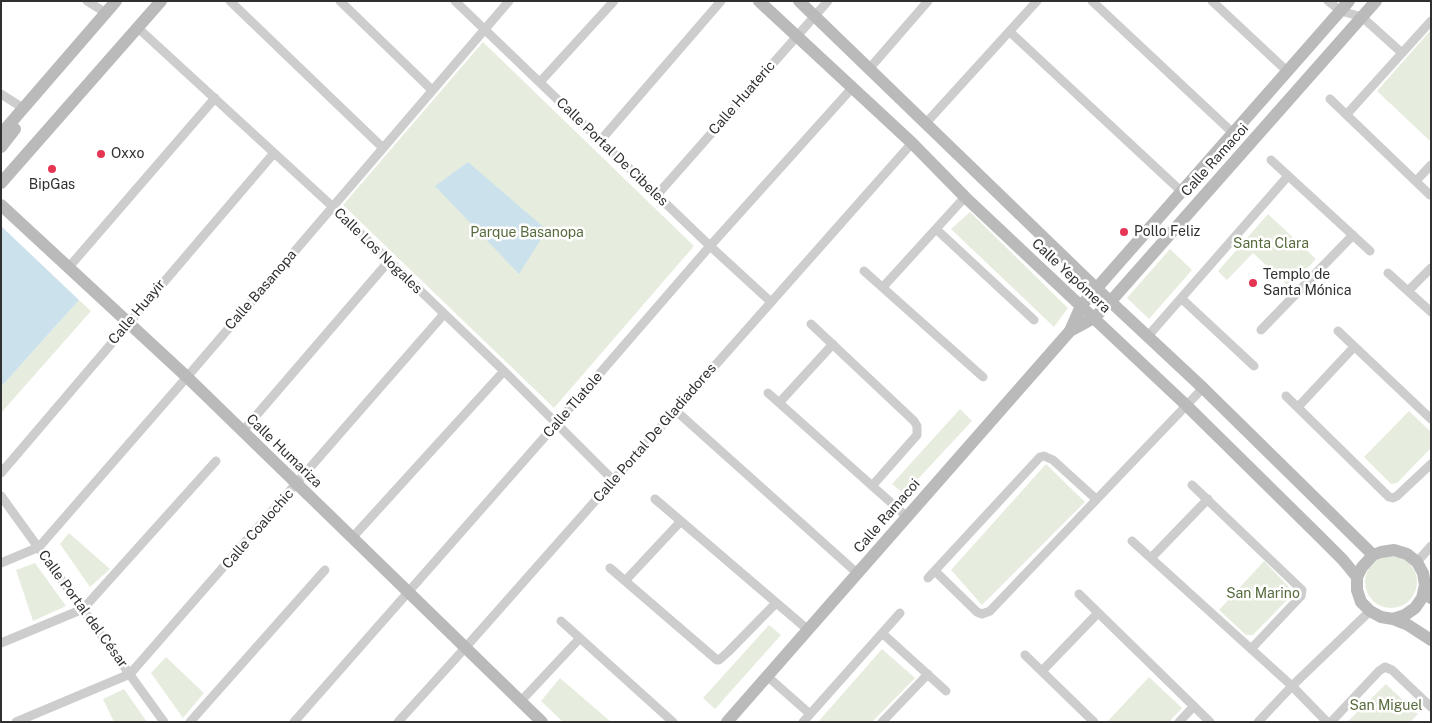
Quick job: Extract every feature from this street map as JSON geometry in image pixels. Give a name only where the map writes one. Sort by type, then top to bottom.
[{"type":"main road","points":[[1,134],[116,1]]},
{"type":"main road","points":[[1,183],[162,1]]},
{"type":"main road","name":"Calle Yepómera","points":[[759,1],[912,143],[965,197],[1186,405],[1343,560],[1357,577]]},
{"type":"main road","name":"Calle Yepómera","points":[[799,1],[1097,289],[1203,388],[1372,555]]},
{"type":"main road","name":"Calle Ramacoi","points":[[727,722],[1070,331],[1081,306],[1349,1]]},
{"type":"main road","name":"Calle Ramacoi","points":[[1070,331],[1094,318],[1110,301],[1376,1]]},
{"type":"main road","points":[[1,147],[35,103],[40,89]]},
{"type":"main road","name":"Calle Humariza","points":[[1,205],[187,377],[542,722]]},
{"type":"main road","points":[[1431,598],[1425,585],[1423,573],[1417,562],[1407,554],[1394,550],[1372,555],[1362,566],[1357,577],[1357,590],[1361,602],[1370,612],[1408,625],[1431,640]]},
{"type":"main road","points":[[1393,619],[1405,615],[1416,608],[1422,598],[1425,585]]},
{"type":"street","points":[[87,1],[106,13]]},
{"type":"street","points":[[230,1],[383,148]]},
{"type":"street","points":[[340,1],[432,90]]},
{"type":"street","name":"Calle Portal De Cibeles","points":[[455,1],[656,195],[771,302]]},
{"type":"street","name":"Calle Basanopa","points":[[1,563],[39,547],[509,1]]},
{"type":"street","points":[[540,82],[614,1]]},
{"type":"street","points":[[600,141],[721,1]]},
{"type":"street","name":"Calle Huateric","points":[[656,195],[828,1]]},
{"type":"street","points":[[868,69],[928,1]]},
{"type":"street","points":[[926,123],[1037,1]]},
{"type":"street","points":[[1092,1],[1233,133]]},
{"type":"street","points":[[1212,1],[1288,72]]},
{"type":"street","points":[[1328,1],[1341,11],[1362,17],[1402,53]]},
{"type":"street","points":[[1347,114],[1431,21]]},
{"type":"street","name":"Calle Los Nogales","points":[[138,28],[333,207],[504,371],[613,480]]},
{"type":"street","points":[[1010,32],[1182,192]]},
{"type":"street","name":"Calle Tlatole","points":[[294,722],[409,593],[710,246],[852,88]]},
{"type":"street","points":[[1,94],[23,108]]},
{"type":"street","points":[[69,266],[215,98]]},
{"type":"street","points":[[1330,99],[1430,195]]},
{"type":"street","name":"Calle Portal De Gladiadores","points":[[398,722],[912,143]]},
{"type":"street","name":"Calle Huayir","points":[[1,473],[274,152]]},
{"type":"street","points":[[1271,160],[1370,251]]},
{"type":"street","points":[[1416,181],[1431,165]]},
{"type":"street","points":[[1148,336],[1288,176]]},
{"type":"street","points":[[883,287],[965,197]]},
{"type":"street","points":[[936,229],[1034,320]]},
{"type":"street","points":[[1261,330],[1353,235]]},
{"type":"street","points":[[242,432],[389,261]]},
{"type":"street","points":[[1408,291],[1431,268]]},
{"type":"street","points":[[864,271],[983,377]]},
{"type":"street","points":[[1388,273],[1431,312]]},
{"type":"street","points":[[1182,299],[1254,366]]},
{"type":"street","name":"Calle Coalochic","points":[[130,674],[444,314]]},
{"type":"street","points":[[811,324],[914,420],[917,426],[917,435],[872,486]]},
{"type":"street","points":[[1338,331],[1431,419]]},
{"type":"street","points":[[779,403],[833,344]]},
{"type":"street","points":[[1298,407],[1354,347]]},
{"type":"street","points":[[352,538],[504,371]]},
{"type":"street","points":[[935,571],[977,612],[982,614],[990,611],[1203,388]]},
{"type":"street","points":[[768,392],[906,516]]},
{"type":"street","points":[[1286,396],[1389,497],[1397,496],[1431,464]]},
{"type":"street","points":[[675,410],[857,573]]},
{"type":"street","points":[[928,578],[1040,457],[1044,456],[1053,460],[1096,498]]},
{"type":"street","points":[[1,643],[83,609],[216,461]]},
{"type":"street","points":[[1192,485],[1302,590],[1301,596],[1251,649]]},
{"type":"street","name":"Calle Portal del César","points":[[1,496],[164,722]]},
{"type":"street","points":[[655,499],[808,630]]},
{"type":"street","points":[[1151,558],[1208,499]]},
{"type":"street","points":[[625,581],[681,521]]},
{"type":"street","points":[[1132,541],[1329,722],[1385,667],[1392,670],[1431,706]]},
{"type":"street","points":[[1417,562],[1431,546]]},
{"type":"street","points":[[610,568],[717,660],[728,652],[776,603]]},
{"type":"street","points":[[190,722],[325,570]]},
{"type":"street","points":[[1079,594],[1210,722]]},
{"type":"street","points":[[1258,722],[1292,686],[1370,612]]},
{"type":"street","points":[[803,722],[900,613]]},
{"type":"street","points":[[1042,672],[1098,613]]},
{"type":"street","points":[[561,621],[673,722]]},
{"type":"street","points":[[882,633],[946,691]]},
{"type":"street","points":[[520,701],[580,638]]},
{"type":"street","points":[[1025,655],[1094,722]]},
{"type":"street","points":[[16,722],[130,674]]},
{"type":"street","points":[[882,722],[928,674]]},
{"type":"street","points":[[767,676],[810,714]]},
{"type":"street","points":[[1179,722],[1194,706]]},
{"type":"green space","points":[[1431,31],[1431,142],[1377,91]]},
{"type":"green space","name":"Parque Basanopa","points":[[483,42],[694,246],[554,408],[343,205]]},
{"type":"green space","points":[[970,212],[1068,308],[1054,327],[951,229]]},
{"type":"green space","name":"Santa Clara","points":[[1268,214],[1316,259],[1289,287],[1253,253],[1227,280],[1218,271]]},
{"type":"green space","points":[[1170,249],[1192,270],[1149,319],[1127,298]]},
{"type":"green space","points":[[79,300],[91,311],[1,413],[1,387]]},
{"type":"green space","points":[[960,409],[972,421],[904,494],[892,484]]},
{"type":"green space","points":[[1409,411],[1431,432],[1431,448],[1397,483],[1391,484],[1364,457]]},
{"type":"green space","points":[[1046,464],[1085,502],[982,605],[951,570]]},
{"type":"green space","points":[[69,533],[110,569],[90,587],[60,544]]},
{"type":"green space","points":[[1391,556],[1401,558],[1409,564],[1415,572],[1417,582],[1415,592],[1409,600],[1401,606],[1391,608],[1381,606],[1373,600],[1367,592],[1365,582],[1367,572],[1373,564],[1381,558]]},
{"type":"green space","name":"San Marino","points":[[1264,561],[1291,589],[1291,596],[1253,635],[1246,635],[1219,610]]},
{"type":"green space","points":[[35,563],[66,606],[33,621],[16,570]]},
{"type":"green space","points":[[769,625],[781,635],[715,709],[703,698]]},
{"type":"green space","points":[[882,649],[915,678],[872,722],[818,722]]},
{"type":"green space","points":[[166,657],[204,693],[183,718],[151,673]]},
{"type":"green space","points":[[1149,677],[1182,708],[1169,722],[1107,722]]},
{"type":"green space","points":[[560,678],[611,722],[563,722],[541,701]]},
{"type":"green space","name":"San Miguel","points":[[1386,684],[1418,714],[1410,722],[1347,722]]},
{"type":"green space","points":[[124,689],[147,722],[114,722],[103,699]]},
{"type":"water","points":[[468,162],[547,230],[519,274],[435,186]]},
{"type":"water","points":[[1,226],[79,300],[1,387]]},
{"type":"place","name":"Oxxo","points":[[101,154]]},
{"type":"place","name":"BipGas","points":[[52,169]]},
{"type":"place","name":"Pollo Feliz","points":[[1124,232]]},
{"type":"place","name":"Templo de Santa Mónica","points":[[1253,283]]}]
